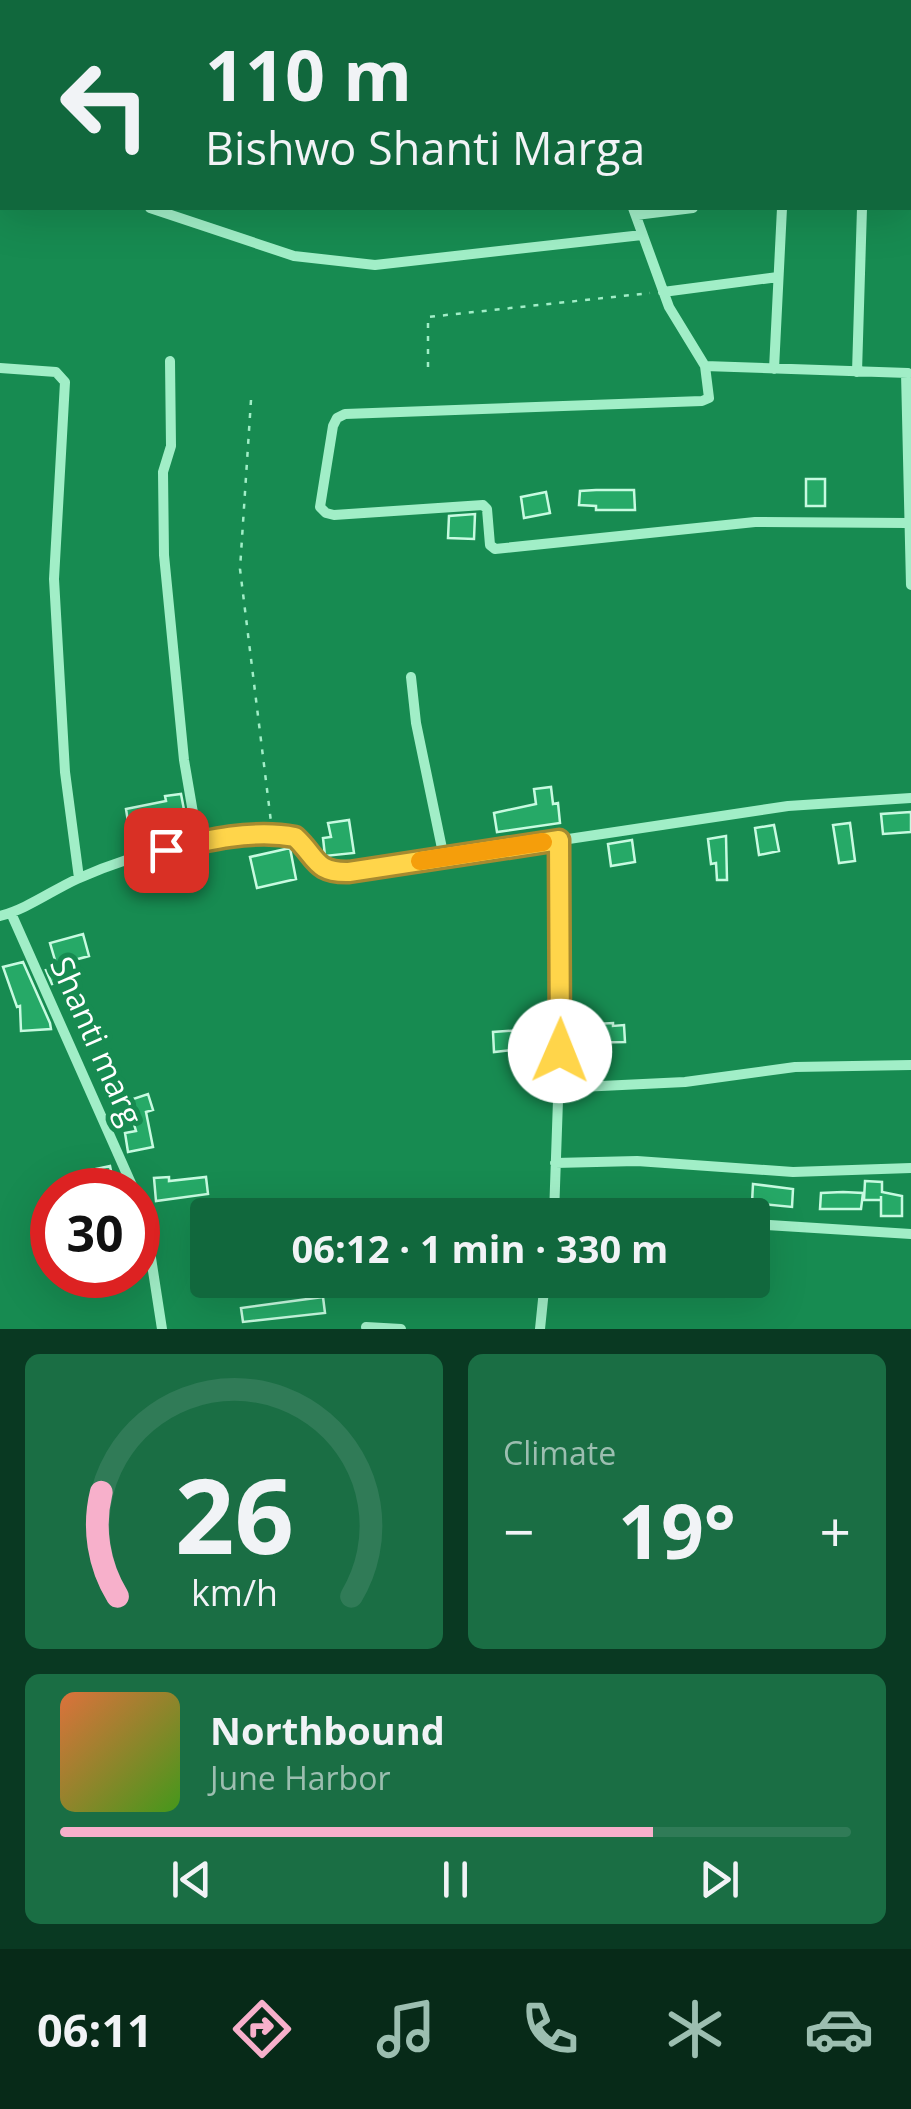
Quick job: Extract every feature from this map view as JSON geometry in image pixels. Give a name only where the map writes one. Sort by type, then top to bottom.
[{"type":"street","points":[[156,210],[278,251],[330,262],[375,265],[642,235]]},
{"type":"street","points":[[774,369],[782,210]]},
{"type":"street","points":[[857,372],[862,210]]},
{"type":"street","points":[[634,211],[663,292],[704,366],[710,393],[702,401],[345,414],[332,426],[320,506],[326,513],[482,504],[487,509],[490,545],[495,549],[755,522],[907,522]]},
{"type":"street","points":[[663,292],[778,276]]},
{"type":"street","points":[[170,361],[171,446],[163,472],[164,555],[184,760],[198,842]]},
{"type":"street","points":[[704,366],[908,373],[907,522],[911,584]]},
{"type":"street","points":[[0,368],[56,372],[65,382],[54,579],[65,772],[80,878]]},
{"type":"street","points":[[411,677],[416,723],[444,858]]},
{"type":"street","points":[[6,914],[80,878],[198,842],[273,833],[295,837],[318,866],[332,872],[788,806],[911,798]]},
{"type":"street","points":[[554,1198],[559,1088],[559,840]]},
{"type":"street","name":"Shanti marg","points":[[6,914],[124,1168]]},
{"type":"street","points":[[559,1088],[685,1082],[795,1067],[911,1065]]},
{"type":"street","points":[[555,1163],[637,1161],[793,1172],[911,1168]]},
{"type":"street","points":[[770,1225],[911,1234]]},
{"type":"street","points":[[157,1298],[162,1329]]},
{"type":"street","points":[[540,1329],[544,1298]]},
{"type":"street","points":[[366,1327],[401,1329]]},
{"type":"path","points":[[428,367],[428,317],[663,292]]},
{"type":"path","points":[[251,400],[240,568],[273,833]]},
{"type":"building","points":[[806,479],[825,479],[825,506],[806,506]]},
{"type":"building","points":[[634,490],[635,510],[596,510],[596,506],[579,505],[580,491]]},
{"type":"building","points":[[546,492],[550,513],[524,518],[521,497]]},
{"type":"building","points":[[475,514],[474,539],[448,538],[449,516]]},
{"type":"building","points":[[551,787],[560,823],[497,832],[494,813],[536,804],[534,789]]},
{"type":"building","points":[[181,794],[185,815],[156,820],[157,829],[130,835],[126,809]]},
{"type":"building","points":[[911,812],[911,832],[883,834],[881,814]]},
{"type":"building","points":[[349,820],[354,853],[325,856],[323,838],[331,837],[328,823]]},
{"type":"building","points":[[850,823],[855,861],[839,863],[833,825]]},
{"type":"building","points":[[774,825],[779,851],[759,855],[755,828]]},
{"type":"building","points":[[726,836],[727,880],[717,880],[708,839]]},
{"type":"building","points":[[632,840],[635,862],[611,866],[608,844]]},
{"type":"building","points":[[290,848],[296,879],[257,888],[250,857]]},
{"type":"building","points":[[83,934],[89,956],[67,962],[71,979],[52,984],[46,970],[57,967],[50,943]]},
{"type":"building","points":[[23,962],[51,1029],[21,1031],[20,1006],[17,1007],[3,967]]},
{"type":"building","points":[[576,1025],[624,1025],[625,1042],[576,1043]]},
{"type":"building","points":[[521,1030],[523,1049],[494,1052],[493,1032]]},
{"type":"building","points":[[148,1094],[153,1110],[146,1112],[153,1147],[128,1152],[125,1133],[136,1131],[127,1101]]},
{"type":"building","points":[[169,1177],[169,1181],[206,1177],[208,1194],[160,1200],[160,1178]]},
{"type":"building","points":[[865,1181],[882,1182],[882,1192],[902,1196],[902,1216],[881,1216],[881,1200],[864,1200]]},
{"type":"building","points":[[753,1184],[793,1189],[792,1207],[770,1205],[770,1198],[752,1198]]},
{"type":"building","points":[[821,1193],[863,1193],[861,1209],[820,1209]]},
{"type":"building","points":[[323,1298],[325,1313],[243,1322],[241,1308]]},
{"type":"slow traffic","points":[[420,861],[543,842]]},
{"type":"route","points":[[166,850],[273,833],[295,837],[318,866],[332,872],[349,872],[559,840],[560,1051]]}]
